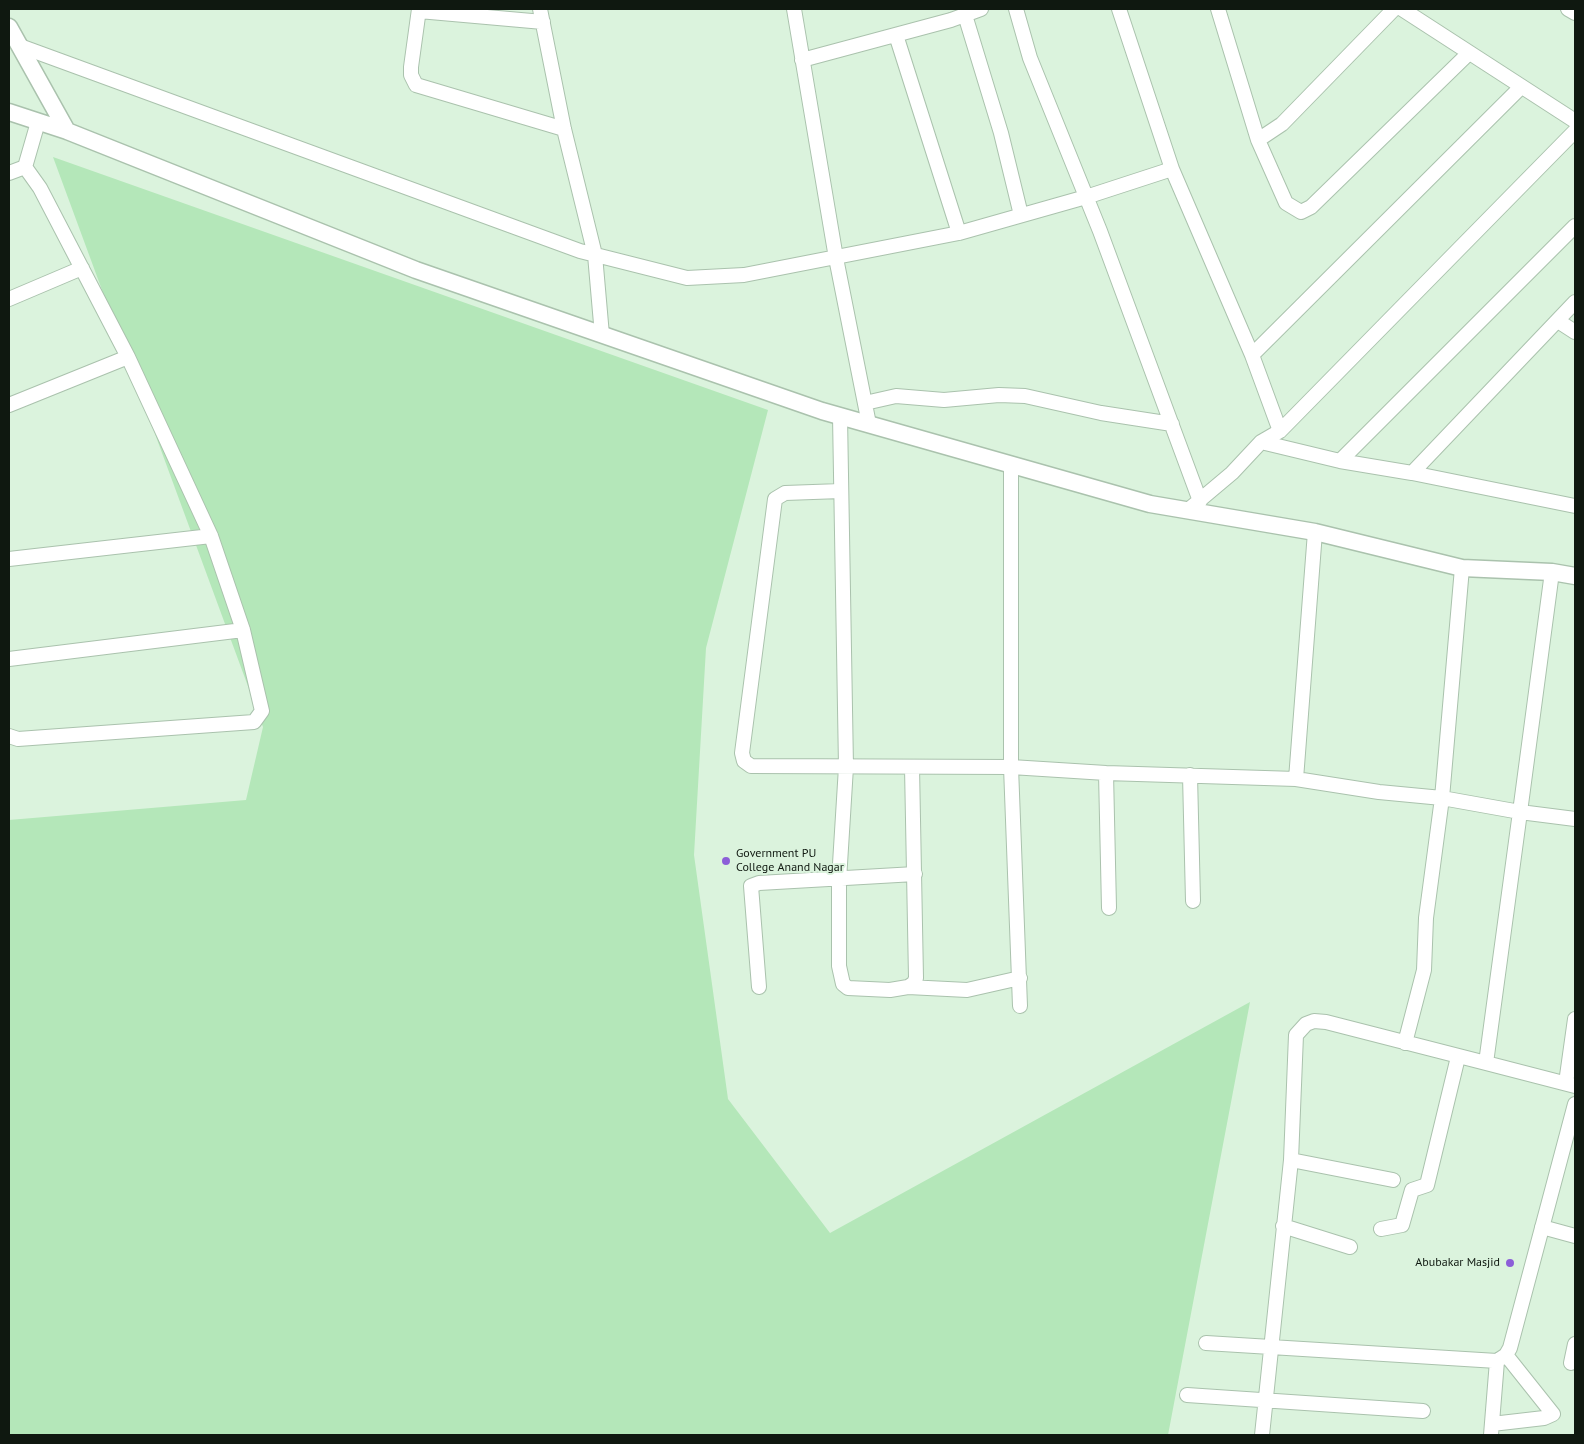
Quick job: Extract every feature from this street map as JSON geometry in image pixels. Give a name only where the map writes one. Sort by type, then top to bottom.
[{"type":"street","points":[[794,9],[836,258],[869,424]]},
{"type":"street","points":[[802,60],[896,35],[981,9]]},
{"type":"street","points":[[1016,9],[1030,58],[1086,197],[1172,424],[1194,506]]},
{"type":"street","points":[[1119,9],[1172,168],[1252,355],[1280,431]]},
{"type":"street","points":[[1218,9],[1258,140],[1286,203],[1301,212],[1306,211],[1469,53]]},
{"type":"street","points":[[1258,140],[1282,124],[1394,9]]},
{"type":"street","points":[[1402,9],[1575,121]]},
{"type":"street","points":[[1568,9],[1575,13]]},
{"type":"street","points":[[564,129],[416,85],[411,74],[411,67],[419,10],[542,16],[564,129],[595,255],[602,335]]},
{"type":"street","points":[[965,15],[1001,133],[1021,215]]},
{"type":"street","points":[[9,27],[67,132]]},
{"type":"street","points":[[896,35],[959,232]]},
{"type":"street","points":[[20,46],[595,255],[688,278],[730,278],[959,232],[1086,197],[1172,168]]},
{"type":"street","points":[[1252,355],[1521,87]]},
{"type":"street","points":[[9,112],[67,132],[416,270],[840,416],[1150,504],[1194,506],[1315,532],[1462,568],[1552,572],[1575,576]]},
{"type":"street","points":[[25,167],[38,122]]},
{"type":"street","points":[[1194,506],[1232,473],[1261,442],[1280,431],[1575,131]]},
{"type":"street","points":[[9,173],[25,167]]},
{"type":"street","points":[[9,736],[18,739],[254,722],[262,711],[243,630],[211,536],[128,356],[40,188],[25,167]]},
{"type":"street","points":[[1340,461],[1575,226]]},
{"type":"street","points":[[9,299],[82,268]]},
{"type":"street","points":[[1412,473],[1575,302]]},
{"type":"street","points":[[1558,321],[1575,332]]},
{"type":"street","points":[[9,405],[128,356]]},
{"type":"street","points":[[865,403],[896,396],[944,400],[999,395],[1025,396],[1101,413],[1172,424]]},
{"type":"street","points":[[840,416],[846,767],[839,880],[839,966],[844,984],[848,988],[860,990],[908,987],[967,990],[1020,978]]},
{"type":"street","points":[[1261,442],[1340,461],[1412,473],[1575,506]]},
{"type":"street","points":[[1011,464],[1011,767],[1020,1006]]},
{"type":"street","points":[[841,491],[785,493],[775,499],[742,753],[744,761],[751,766],[1011,767],[1106,773],[1190,774],[1296,779],[1379,792],[1442,798],[1575,820]]},
{"type":"street","points":[[1296,779],[1315,532]]},
{"type":"street","points":[[9,559],[211,536]]},
{"type":"street","points":[[1405,1043],[1424,970],[1426,918],[1442,798],[1462,568]]},
{"type":"street","points":[[1486,1063],[1552,572]]},
{"type":"street","points":[[9,659],[243,630]]},
{"type":"street","points":[[908,987],[914,983],[916,978],[912,767]]},
{"type":"street","points":[[1106,773],[1109,908]]},
{"type":"street","points":[[1190,774],[1193,902]]},
{"type":"street","points":[[759,987],[751,886],[759,883],[839,880],[915,874]]},
{"type":"street","points":[[1262,1435],[1291,1160],[1296,1035],[1300,1029],[1314,1021],[1326,1022],[1571,1085],[1575,1019]]},
{"type":"street","points":[[1381,1229],[1402,1225],[1412,1190],[1427,1185],[1458,1057]]},
{"type":"street","points":[[1206,1344],[1502,1358],[1553,1414],[1544,1418],[1491,1429],[1502,1358],[1542,1227],[1575,1104]]},
{"type":"street","points":[[1291,1160],[1357,1171],[1393,1180]]},
{"type":"street","points":[[1284,1226],[1350,1247]]},
{"type":"street","points":[[1542,1227],[1575,1236]]},
{"type":"street","points":[[1571,1363],[1575,1344]]},
{"type":"street","points":[[1188,1395],[1422,1411]]},
{"type":"green space","points":[[53,157],[768,410],[706,648],[694,855],[728,1099],[830,1233],[1250,1002],[1168,1435],[9,1435],[9,820],[246,800],[263,727]]},
{"type":"place","name":"Government PU College Anand Nagar","points":[[726,861]]},
{"type":"place","name":"Abubakar Masjid","points":[[1510,1263]]}]
